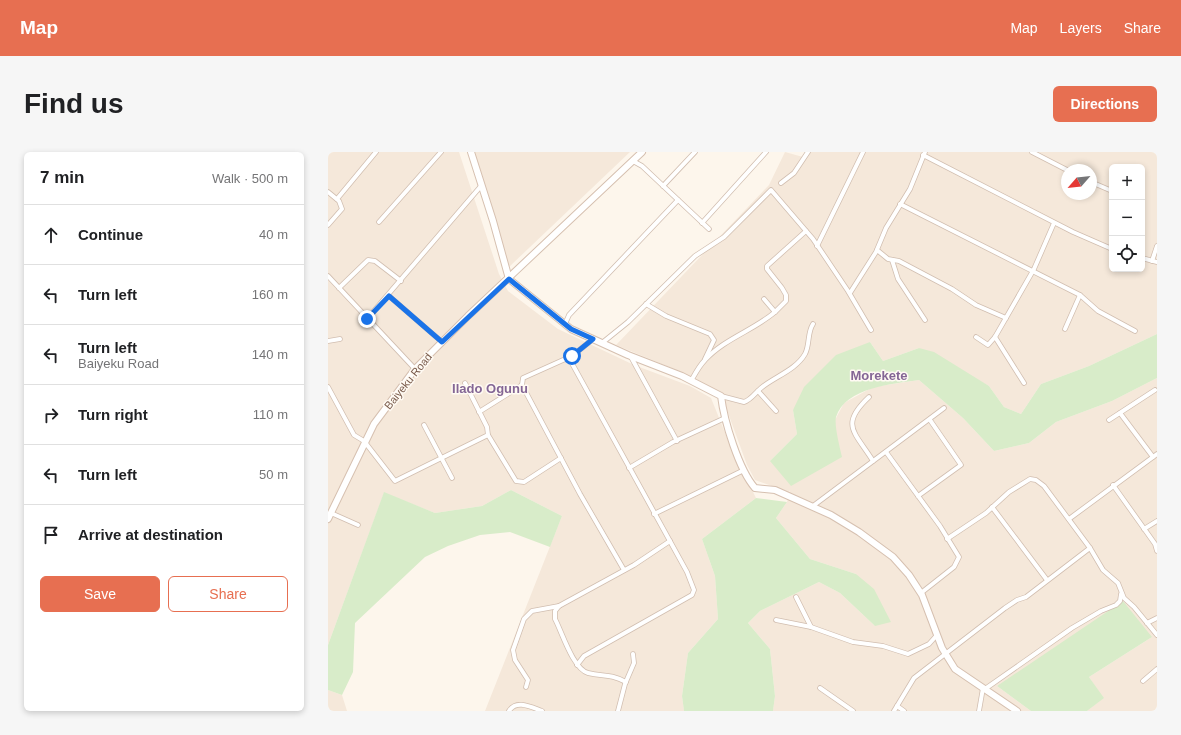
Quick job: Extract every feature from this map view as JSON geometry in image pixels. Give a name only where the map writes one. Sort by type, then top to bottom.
[{"type":"street","points":[[337,199],[376,152]]},
{"type":"street","points":[[379,222],[441,152]]},
{"type":"street","points":[[471,152],[509,279],[571,329],[602,344],[691,381],[721,396],[744,402],[790,369],[802,358],[806,353],[810,329],[813,324]]},
{"type":"street","name":"Baiyeku Road","points":[[329,516],[364,441],[374,424],[415,369],[642,152]]},
{"type":"street","points":[[662,186],[695,152]]},
{"type":"street","points":[[702,223],[766,152]]},
{"type":"street","points":[[781,182],[794,173],[808,152]]},
{"type":"street","points":[[817,246],[863,152]]},
{"type":"street","points":[[1032,152],[1061,167]]},
{"type":"street","points":[[850,293],[877,250],[886,228],[910,189],[924,154],[1054,223],[1109,247]]},
{"type":"street","points":[[635,159],[709,229]]},
{"type":"street","points":[[1097,185],[1109,190]]},
{"type":"street","points":[[367,319],[389,296],[481,186]]},
{"type":"street","points":[[602,344],[695,256],[724,237],[771,190],[817,246],[850,293],[871,330]]},
{"type":"street","points":[[328,192],[337,199],[342,211],[328,225]]},
{"type":"street","points":[[565,324],[569,315],[678,200]]},
{"type":"street","points":[[900,204],[1080,295],[1098,311],[1135,332]]},
{"type":"street","points":[[976,337],[988,345],[995,337],[1033,271],[1054,223]]},
{"type":"street","points":[[705,360],[737,337],[762,323],[786,302],[786,295],[767,269],[767,266],[806,231]]},
{"type":"street","points":[[1145,259],[1155,261],[1157,246]]},
{"type":"street","points":[[877,250],[892,260],[899,261],[934,278],[976,305],[1006,318]]},
{"type":"street","points":[[339,288],[368,260],[375,261],[401,281]]},
{"type":"street","points":[[892,260],[898,279],[925,320]]},
{"type":"street","points":[[328,276],[415,369]]},
{"type":"street","points":[[1065,329],[1080,295]]},
{"type":"street","points":[[389,296],[442,342]]},
{"type":"street","points":[[764,299],[775,312]]},
{"type":"street","points":[[646,304],[666,316],[710,334],[714,340],[705,360],[691,381]]},
{"type":"street","points":[[559,319],[569,315]]},
{"type":"street","points":[[995,337],[1024,382]]},
{"type":"street","points":[[328,341],[340,339]]},
{"type":"street","points":[[593,339],[569,358],[523,378],[522,385],[624,570]]},
{"type":"street","points":[[630,356],[677,440]]},
{"type":"street","points":[[569,358],[687,572],[693,586],[693,594],[584,656],[577,665]]},
{"type":"street","points":[[464,383],[487,427],[488,435],[516,482],[524,482],[561,458]]},
{"type":"street","points":[[479,412],[522,385]]},
{"type":"street","points":[[328,387],[354,435],[364,441],[395,482],[488,435]]},
{"type":"street","points":[[1109,420],[1155,390]]},
{"type":"street","points":[[758,391],[776,411]]},
{"type":"street","points":[[721,396],[725,418],[744,470],[755,488],[775,490],[814,506],[859,532],[893,557],[909,575],[921,593],[945,653],[955,669],[1017,711]]},
{"type":"street","points":[[869,397],[855,411],[851,424],[854,434],[873,461]]},
{"type":"street","points":[[814,506],[944,408]]},
{"type":"street","points":[[1120,413],[1153,457]]},
{"type":"street","points":[[629,468],[677,440],[725,418]]},
{"type":"street","points":[[918,496],[960,465],[930,420]]},
{"type":"street","points":[[424,425],[452,478]]},
{"type":"street","points":[[886,452],[948,539],[959,557],[959,561],[954,567],[921,593]]},
{"type":"street","points":[[1069,519],[1113,485],[1157,454]]},
{"type":"street","points":[[654,514],[744,470]]},
{"type":"street","points":[[948,539],[992,507],[1008,492],[1032,478],[1044,486],[1090,548],[1103,570],[1118,583],[1122,594],[1157,635]]},
{"type":"street","points":[[1113,485],[1155,544],[1157,551]]},
{"type":"street","points":[[992,507],[1047,580]]},
{"type":"street","points":[[329,516],[358,524]]},
{"type":"street","points":[[1144,529],[1157,521]]},
{"type":"street","points":[[526,687],[528,680],[513,655],[513,650],[524,619],[532,611],[559,606],[624,570],[670,541]]},
{"type":"street","points":[[894,711],[912,680],[1005,608],[1017,600],[1026,597],[1047,580],[1066,568],[1090,548]]},
{"type":"street","points":[[978,711],[984,689],[1072,628],[1101,610],[1116,605],[1120,601],[1122,594]]},
{"type":"street","points":[[796,597],[811,627]]},
{"type":"street","points":[[559,606],[555,611],[555,618],[577,665],[587,672],[614,676],[626,682]]},
{"type":"street","points":[[1147,623],[1157,618]]},
{"type":"street","points":[[776,620],[811,627],[853,642],[883,646],[908,654],[929,644],[937,635]]},
{"type":"street","points":[[618,711],[626,682],[634,662],[633,654]]},
{"type":"street","points":[[1143,681],[1157,670]]},
{"type":"street","points":[[820,688],[853,711]]},
{"type":"street","points":[[509,711],[512,706],[517,704],[542,711]]},
{"type":"street","points":[[897,706],[904,711]]},
{"type":"shaded area","points":[[328,152],[459,152],[499,274],[508,291],[558,329],[634,365],[690,386],[711,398],[732,450],[756,498],[702,539],[715,576],[718,619],[688,653],[682,696],[684,711],[485,711],[562,516],[511,490],[482,506],[435,513],[384,493],[328,645]]},
{"type":"shaded area","points":[[473,152],[630,152],[509,267]]},
{"type":"shaded area","points":[[785,152],[803,157],[806,152],[1157,152],[1157,334],[1089,366],[1041,384],[1021,414],[1004,407],[989,386],[919,348],[883,361],[870,342],[793,410],[797,434],[770,461],[836,418],[844,403],[873,387],[919,380],[963,418],[994,451],[1029,443],[1056,422],[1112,401],[1157,378],[1157,711],[1087,711],[1103,698],[1089,677],[1152,637],[997,686],[1031,711],[773,711],[775,696],[770,649],[748,623],[760,611],[819,582],[840,593],[875,626],[856,574],[810,559],[776,518],[787,502],[790,490],[789,492],[755,480],[747,465],[724,402],[709,389],[674,369],[616,345],[769,185]]},
{"type":"shaded area","points":[[328,690],[342,695],[347,711],[328,711]]},
{"type":"green space","points":[[1157,334],[1157,378],[1112,401],[1056,422],[1029,443],[994,451],[963,418],[919,380],[872,389],[849,399],[841,407],[836,417],[836,431],[842,457],[791,486],[770,461],[797,434],[793,410],[804,387],[836,355],[870,342],[883,361],[919,348],[934,352],[989,386],[1004,407],[1021,414],[1041,384],[1089,366]]},
{"type":"green space","points":[[511,490],[562,516],[550,547],[510,532],[480,535],[448,546],[425,557],[355,623],[353,672],[342,695],[328,690],[328,645],[384,492],[435,513],[482,506]]},
{"type":"green space","points":[[756,498],[787,502],[776,518],[810,559],[856,574],[874,589],[891,622],[875,626],[840,593],[819,582],[760,611],[748,623],[770,649],[775,696],[773,711],[684,711],[682,696],[688,653],[718,619],[715,576],[702,539]]},
{"type":"green space","points":[[1123,601],[1152,637],[1089,677],[1104,698],[1087,711],[1031,711],[997,686]]},
{"type":"district","name":"Morekete","points":[[879,375]]},
{"type":"district","name":"Ilado Ogunu","points":[[490,388]]},
{"type":"route","points":[[367,319],[389,296],[442,342],[509,279],[571,329],[593,339],[572,356]]}]
